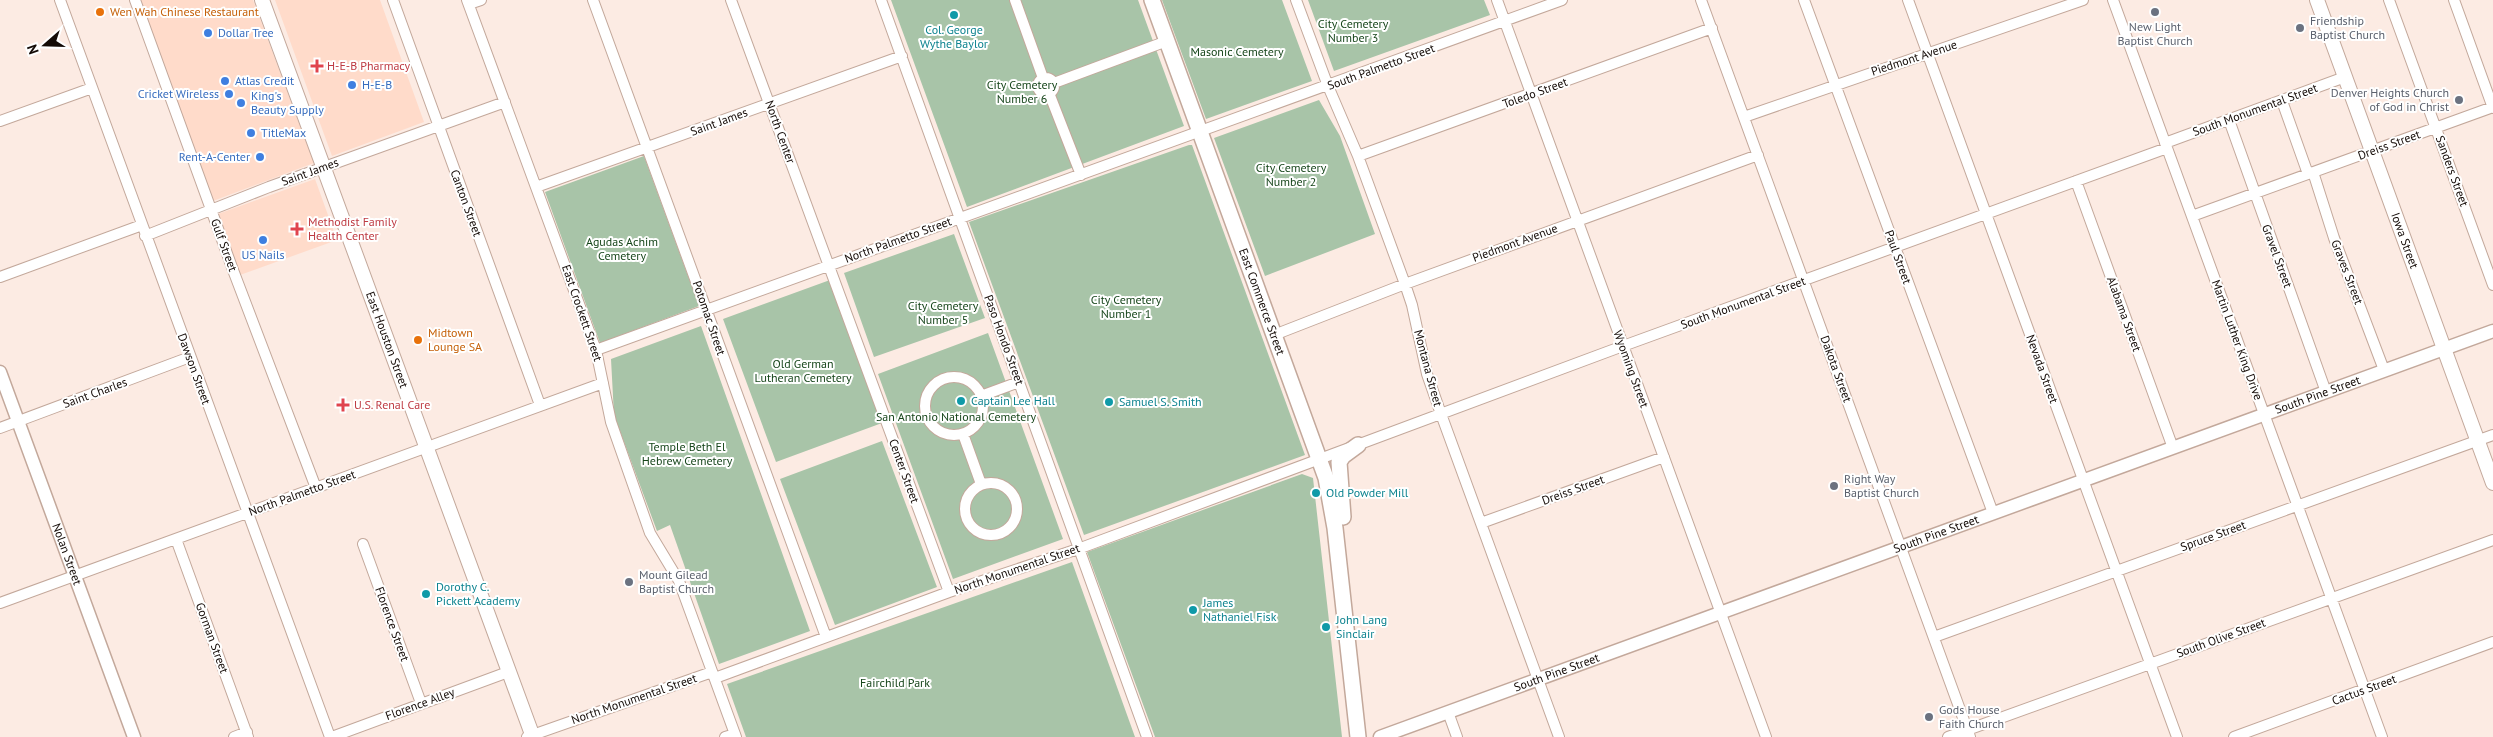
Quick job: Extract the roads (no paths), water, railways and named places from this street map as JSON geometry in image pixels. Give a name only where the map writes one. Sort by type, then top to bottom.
[{"type":"main road","name":"East Houston Street","points":[[262,0],[530,736]]},
{"type":"main road","name":"East Commerce Street","points":[[1152,0],[1320,459],[1332,502],[1358,737]]},
{"type":"main road","name":"Iowa Street","points":[[2317,0],[2493,482]]},
{"type":"main road","name":"East Commerce Street","points":[[1344,611],[1348,575],[1339,462],[1358,445]]},
{"type":"street","name":"Dawson Street","points":[[60,0],[331,737]]},
{"type":"street","name":"Gulf Street","points":[[135,0],[276,385],[316,488]]},
{"type":"street","name":"Canton Street","points":[[392,0],[540,405]]},
{"type":"street","points":[[468,2],[481,0]]},
{"type":"street","name":"Potomac Street","points":[[593,0],[707,310],[758,456],[826,637]]},
{"type":"street","name":"North Center","points":[[731,0],[829,265]]},
{"type":"street","name":"Paso Hondo Street","points":[[881,0],[1147,737]]},
{"type":"street","points":[[1015,0],[1043,78]]},
{"type":"street","name":"Montana Street","points":[[1296,0],[1328,86],[1358,156],[1405,284],[1412,305],[1427,374],[1559,737]]},
{"type":"street","name":"Wyoming Street","points":[[1497,0],[1766,737]]},
{"type":"street","name":"South Palmetto Street","points":[[1200,132],[1562,0]]},
{"type":"street","name":"Dakota Street","points":[[1701,0],[1969,734]]},
{"type":"street","name":"Paul Street","points":[[1804,0],[1993,514]]},
{"type":"street","name":"Nevada Street","points":[[1908,0],[2177,737]]},
{"type":"street","name":"Piedmont Avenue","points":[[1744,117],[1835,84],[2084,0]]},
{"type":"street","name":"Martin Luther King Drive","points":[[2114,0],[2382,737]]},
{"type":"street","name":"Sanders Street","points":[[2389,0],[2493,285]]},
{"type":"street","points":[[2454,0],[2493,107]]},
{"type":"street","name":"East Crockett Street","points":[[468,2],[596,350],[611,422],[650,534],[679,581],[714,675],[732,736]]},
{"type":"street","name":"Toledo Street","points":[[1358,156],[1712,28]]},
{"type":"street","points":[[1054,83],[1167,41]]},
{"type":"street","name":"Saint James","points":[[536,187],[902,56]]},
{"type":"street","name":"South Monumental Street","points":[[1320,459],[2076,181],[2229,120],[2345,77]]},
{"type":"street","points":[[1049,93],[1042,92],[1038,88],[1039,81],[1043,78],[1049,78],[1054,83]]},
{"type":"street","points":[[1049,93],[1053,90],[1054,83]]},
{"type":"street","points":[[0,121],[92,88]]},
{"type":"street","points":[[1049,93],[1080,175]]},
{"type":"street","name":"Graves Street","points":[[2282,101],[2311,173],[2384,370]]},
{"type":"street","name":"Saint James","points":[[0,277],[211,209],[505,102]]},
{"type":"street","name":"Dreiss Street","points":[[2192,216],[2493,107]]},
{"type":"street","name":"Gravel Street","points":[[2229,120],[2326,392]]},
{"type":"street","name":"North Palmetto Street","points":[[596,350],[1200,132]]},
{"type":"street","name":"Piedmont Avenue","points":[[1274,335],[1577,220],[1758,155]]},
{"type":"street","name":"Alabama Street","points":[[2076,181],[2173,448]]},
{"type":"street","name":"Center Street","points":[[829,265],[949,592]]},
{"type":"street","name":"South Pine Street","points":[[1380,737],[2493,331]]},
{"type":"street","name":"Saint Charles","points":[[0,428],[190,357]]},
{"type":"street","name":"Nolan Street","points":[[0,372],[134,737]]},
{"type":"street","points":[[951,377],[966,380],[972,384],[981,396],[983,404],[980,419],[970,431],[963,434],[946,434],[931,424],[925,409],[927,394],[937,382],[951,377]]},
{"type":"street","points":[[981,396],[1019,382]]},
{"type":"street","name":"North Palmetto Street","points":[[0,603],[603,383]]},
{"type":"street","points":[[963,434],[981,484]]},
{"type":"street","name":"Spruce Street","points":[[1934,637],[2493,435]]},
{"type":"street","name":"Dreiss Street","points":[[1482,523],[1664,457]]},
{"type":"street","name":"North Monumental Street","points":[[530,736],[826,637],[949,592],[1078,549],[1320,459]]},
{"type":"street","points":[[997,483],[1005,486],[1015,498],[1016,514],[1008,528],[1002,533],[985,534],[971,526],[966,519],[965,502],[974,488],[981,484],[997,483]]},
{"type":"street","name":"Gorman Street","points":[[176,539],[248,735]]},
{"type":"street","name":"South Olive Street","points":[[1948,737],[1969,734],[2150,664],[2493,540]]},
{"type":"street","name":"Florence Street","points":[[363,544],[421,703]]},
{"type":"street","name":"Cactus Street","points":[[2234,737],[2493,642]]},
{"type":"street","name":"Florence Alley","points":[[331,737],[508,672]]},
{"type":"street","points":[[1448,712],[1457,737]]},
{"type":"street","points":[[234,737],[248,735]]},
{"type":"place","name":"Wen Wah Chinese Restaurant","points":[[100,12]]},
{"type":"place","name":"New Light Baptist Church","points":[[2155,12]]},
{"type":"place","name":"Col. George Wythe Baylor","points":[[954,15]]},
{"type":"place","name":"Friendship Baptist Church","points":[[2300,28]]},
{"type":"place","name":"Dollar Tree","points":[[208,33]]},
{"type":"place","name":"H-E-B Pharmacy","points":[[317,66]]},
{"type":"place","name":"Atlas Credit","points":[[225,81]]},
{"type":"place","name":"H-E-B","points":[[352,85]]},
{"type":"place","name":"Cricket Wireless","points":[[229,94]]},
{"type":"place","name":"Denver Heights Church of God in Christ","points":[[2459,100]]},
{"type":"place","name":"King's Beauty Supply","points":[[241,103]]},
{"type":"place","name":"TitleMax","points":[[251,133]]},
{"type":"place","name":"Rent-A-Center","points":[[260,157]]},
{"type":"place","name":"Methodist Family Health Center","points":[[297,229]]},
{"type":"place","name":"US Nails","points":[[263,240]]},
{"type":"place","name":"Midtown Lounge SA","points":[[418,340]]},
{"type":"place","name":"Captain Lee Hall","points":[[961,401]]},
{"type":"place","name":"Samuel S. Smith","points":[[1109,402]]},
{"type":"place","name":"U.S. Renal Care","points":[[343,405]]},
{"type":"place","name":"Right Way Baptist Church","points":[[1834,486]]},
{"type":"place","name":"Old Powder Mill","points":[[1316,493]]},
{"type":"place","name":"Mount Gilead Baptist Church","points":[[629,582]]},
{"type":"place","name":"Dorothy C. Pickett Academy","points":[[426,594]]},
{"type":"place","name":"James Nathaniel Fisk","points":[[1193,610]]},
{"type":"place","name":"John Lang Sinclair","points":[[1326,627]]},
{"type":"place","name":"Gods House Faith Church","points":[[1929,717]]},
{"type":"park label","name":"City Cemetery Number 3","points":[[1353,31]]},
{"type":"park label","name":"Masonic Cemetery","points":[[1237,52]]},
{"type":"park label","name":"City Cemetery Number 6","points":[[1022,92]]},
{"type":"park label","name":"City Cemetery Number 2","points":[[1291,175]]},
{"type":"park label","name":"Agudas Achim Cemetery","points":[[622,249]]},
{"type":"park label","name":"City Cemetery Number 1","points":[[1126,307]]},
{"type":"park label","name":"City Cemetery Number 5","points":[[943,313]]},
{"type":"park label","name":"Old German Lutheran Cemetery","points":[[803,371]]},
{"type":"park label","name":"San Antonio National Cemetery","points":[[956,417]]},
{"type":"park label","name":"Temple Beth El Hebrew Cemetery","points":[[687,454]]},
{"type":"park label","name":"Fairchild Park","points":[[895,683]]}]
